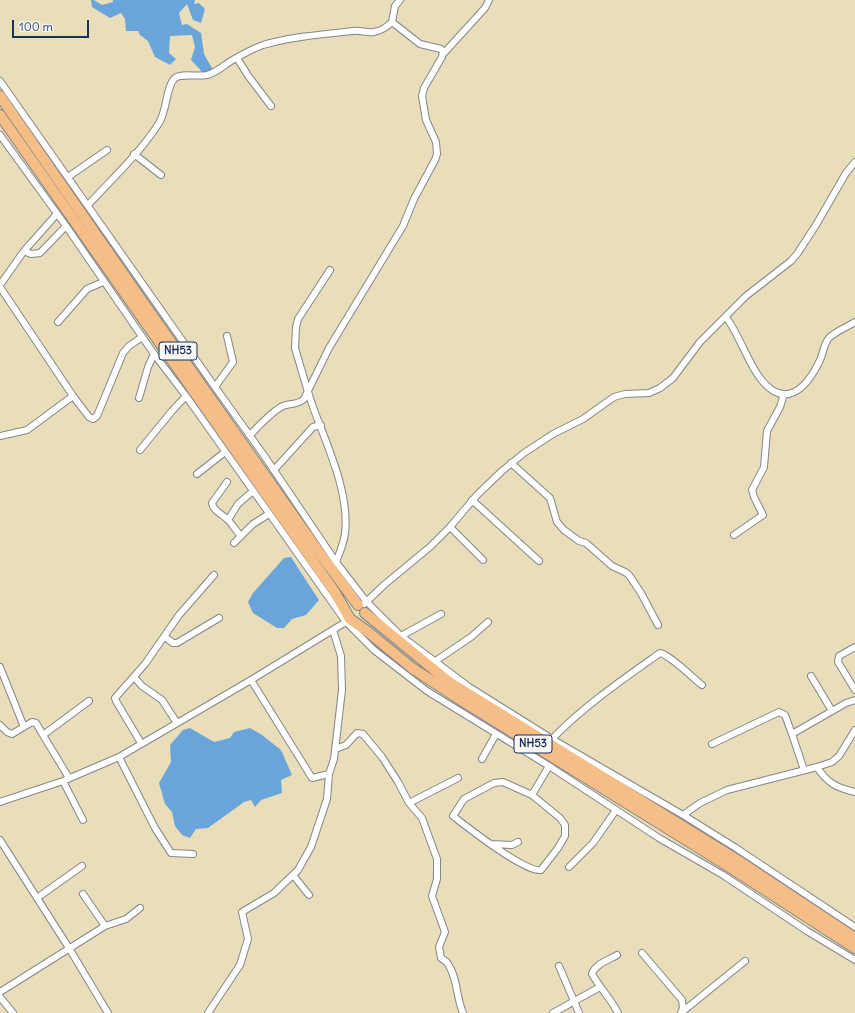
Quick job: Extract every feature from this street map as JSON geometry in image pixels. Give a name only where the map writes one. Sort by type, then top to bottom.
[{"type":"highway","name":"NH53","points":[[0,96],[316,548],[363,606],[449,682],[719,850]]},
{"type":"highway","name":"NH53","points":[[0,115],[334,591],[350,619],[412,668],[449,692],[733,857],[855,938]]},
{"type":"highway","points":[[363,606],[363,619],[350,619],[352,607],[363,606]]},
{"type":"highway","name":"NH53","points":[[733,857],[855,948]]},
{"type":"street","points":[[88,205],[156,128],[163,117],[169,88],[171,82],[175,78],[180,76],[208,75],[218,71],[237,58],[263,46],[290,39],[352,31],[373,32],[382,29],[392,22],[395,6],[400,0]]},
{"type":"street","points":[[250,435],[282,406],[297,404],[308,392],[329,348],[403,226],[414,199],[437,154],[436,142],[426,120],[422,96],[424,88],[444,54],[485,8],[489,0]]},
{"type":"street","points":[[392,22],[420,44],[441,48],[444,54]]},
{"type":"street","points":[[237,58],[249,78],[271,106]]},
{"type":"street","points":[[0,81],[250,435],[336,562],[363,606],[434,662],[469,687],[552,740],[683,815],[719,850]]},
{"type":"street","points":[[0,135],[269,514],[374,650],[426,691],[549,766],[659,838],[723,875],[807,931],[855,960]]},
{"type":"street","points":[[68,177],[107,150]]},
{"type":"street","points":[[134,154],[161,176]]},
{"type":"street","points":[[363,606],[431,546],[450,527],[472,500],[511,463],[537,444],[583,418],[614,397],[625,394],[649,393],[660,388],[678,373],[700,342],[746,296],[791,261],[797,254],[816,225],[846,173],[855,162]]},
{"type":"street","points":[[56,214],[24,251],[0,286],[73,396],[89,417],[93,419],[97,416],[123,353],[129,346],[142,337]]},
{"type":"street","points":[[24,251],[32,254],[40,253],[66,226]]},
{"type":"street","points":[[330,270],[297,323],[295,348],[308,392],[336,470],[346,515],[343,546],[336,562]]},
{"type":"street","points":[[58,322],[87,289],[103,282]]},
{"type":"street","points":[[726,317],[733,327],[760,378],[768,387],[784,394],[795,393],[803,386],[814,372],[821,359],[828,340],[855,322]]},
{"type":"street","points":[[215,387],[233,362],[227,336]]},
{"type":"street","points":[[139,398],[148,367],[154,354]]},
{"type":"street","points":[[734,535],[763,515],[752,490],[764,467],[767,431],[780,407],[784,394]]},
{"type":"street","points":[[0,436],[27,430],[73,396]]},
{"type":"street","points":[[140,450],[186,396]]},
{"type":"street","points":[[274,470],[313,427],[320,426]]},
{"type":"street","points":[[196,474],[225,452]]},
{"type":"street","points":[[511,463],[550,498],[557,522],[564,530],[579,541],[586,543],[612,566],[628,575],[641,593],[658,625]]},
{"type":"street","points":[[227,482],[212,503],[214,509],[228,520],[241,536]]},
{"type":"street","points":[[228,520],[238,504],[253,491]]},
{"type":"street","points":[[472,500],[539,561]]},
{"type":"street","points":[[234,543],[253,524],[269,514]]},
{"type":"street","points":[[450,527],[483,560]]},
{"type":"street","points":[[141,743],[115,698],[149,659],[180,615],[214,575]]},
{"type":"street","points":[[401,636],[441,614]]},
{"type":"street","points":[[165,637],[173,643],[177,643],[219,618]]},
{"type":"street","points":[[0,802],[66,780],[119,757],[251,680],[350,619]]},
{"type":"street","points":[[434,662],[471,637],[488,622]]},
{"type":"street","points":[[208,1013],[240,965],[248,939],[242,912],[274,893],[298,870],[311,847],[327,799],[330,774],[334,759],[342,690],[341,656],[333,630]]},
{"type":"street","points":[[855,647],[839,656],[837,660],[853,683],[855,690]]},
{"type":"street","points":[[552,740],[601,695],[660,653],[665,654],[672,659],[702,685]]},
{"type":"street","points":[[0,667],[24,727]]},
{"type":"street","points":[[811,676],[832,711]]},
{"type":"street","points":[[134,677],[146,689],[162,700],[177,723]]},
{"type":"street","points":[[251,680],[312,778],[330,774]]},
{"type":"street","points":[[792,734],[832,711],[855,700]]},
{"type":"street","points":[[43,735],[89,701]]},
{"type":"street","points":[[712,744],[779,712],[785,715],[804,770]]},
{"type":"street","points":[[0,725],[7,732],[12,734],[30,722],[36,723],[66,780],[83,820]]},
{"type":"street","points":[[683,815],[700,803],[727,790],[832,762],[839,756],[855,730]]},
{"type":"street","points":[[335,749],[346,745],[356,733],[363,734],[382,757],[409,803],[422,818],[437,858],[437,878],[432,896],[445,932],[439,947],[440,958],[448,963],[456,985],[457,998],[463,1013]]},
{"type":"street","points":[[482,759],[496,734]]},
{"type":"street","points":[[119,757],[155,828],[171,852],[193,854]]},
{"type":"street","points":[[532,794],[549,766]]},
{"type":"street","points":[[817,767],[824,777],[832,784],[855,792]]},
{"type":"street","points":[[409,803],[458,778]]},
{"type":"street","points":[[494,782],[503,782],[532,794],[560,818],[565,825],[566,830],[565,836],[558,848],[541,870],[533,870],[490,844],[453,816],[464,799],[494,782]]},
{"type":"street","points":[[570,867],[593,843],[616,810]]},
{"type":"street","points":[[0,840],[69,948],[108,1013]]},
{"type":"street","points":[[490,844],[512,845],[518,842]]},
{"type":"street","points":[[733,857],[855,927]]},
{"type":"street","points":[[37,898],[82,866]]},
{"type":"street","points":[[293,875],[309,895]]},
{"type":"street","points":[[83,894],[105,926]]},
{"type":"street","points":[[0,992],[105,926],[126,919],[140,908]]},
{"type":"street","points":[[642,953],[682,1000],[682,1012]]},
{"type":"street","points":[[617,955],[594,969],[592,974],[600,987],[613,1002],[618,1013]]},
{"type":"street","points":[[682,1012],[745,961]]},
{"type":"street","points":[[559,966],[579,1013]]},
{"type":"street","points":[[553,1013],[600,987]]},
{"type":"street","points":[[0,997],[13,1013]]},
{"type":"water","points":[[91,0],[94,0],[102,5],[113,2],[113,0],[195,0],[194,4],[199,3],[205,9],[201,23],[193,20],[187,4],[179,13],[182,25],[187,24],[201,33],[204,54],[213,70],[208,78],[191,60],[195,47],[192,35],[170,36],[169,53],[176,59],[170,65],[155,57],[148,41],[140,35],[138,31],[126,31],[125,19],[121,13],[110,18],[92,7]]},
{"type":"water","points":[[291,557],[319,600],[306,615],[292,619],[284,628],[277,628],[253,613],[248,602],[253,593],[284,558]]},
{"type":"water","points":[[190,728],[214,742],[230,738],[234,732],[250,728],[262,735],[281,750],[292,775],[281,780],[282,793],[261,800],[255,807],[251,800],[244,802],[208,828],[196,829],[190,838],[182,835],[175,826],[172,812],[165,804],[159,783],[171,762],[170,745],[183,730]]}]
